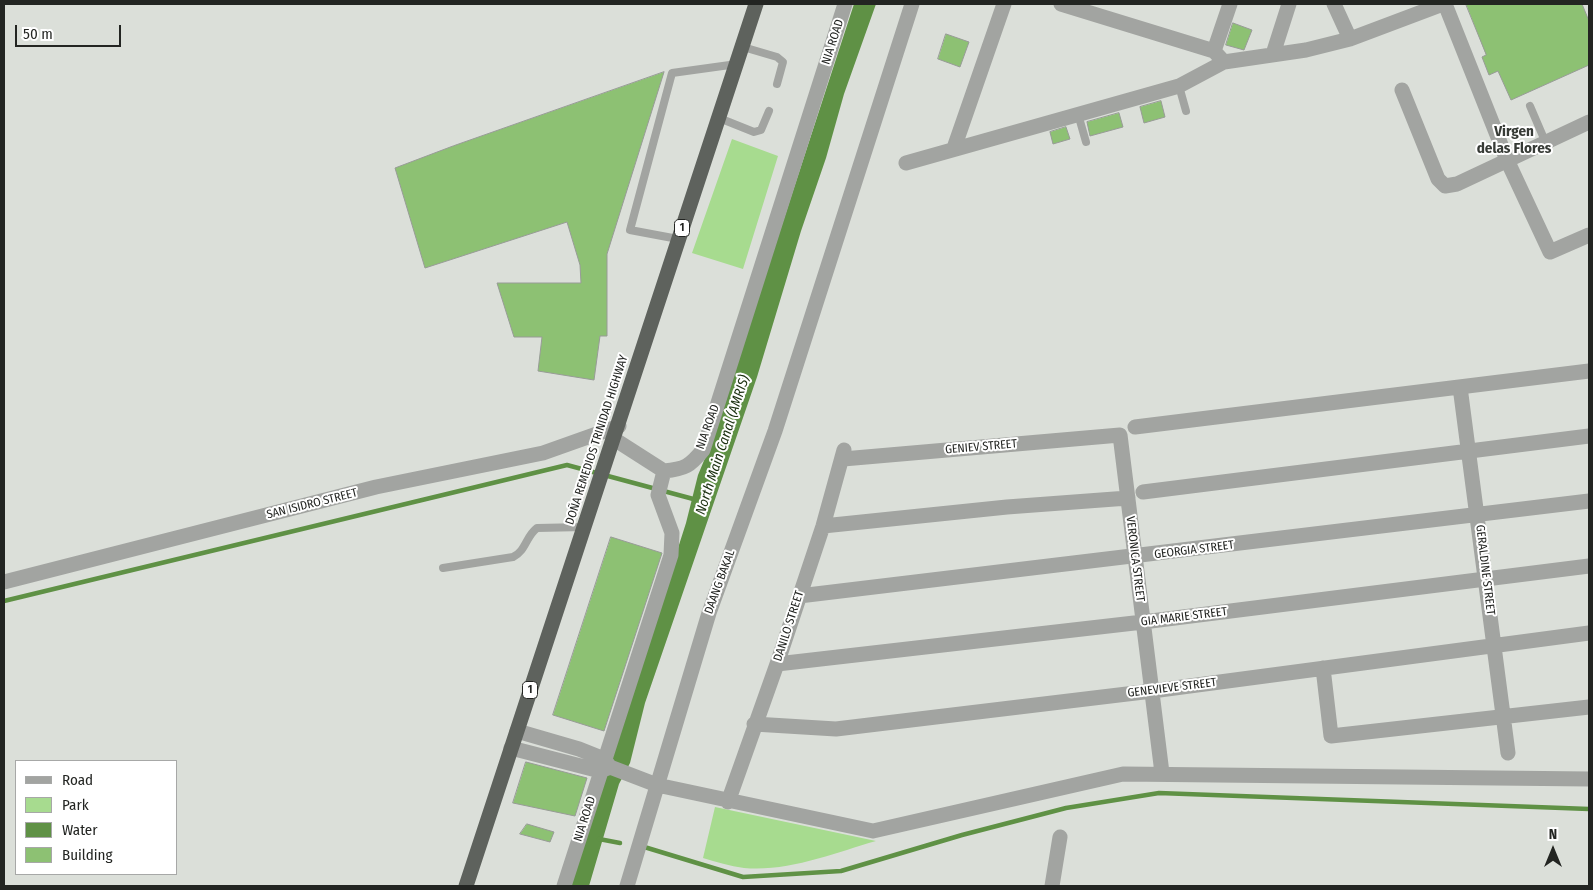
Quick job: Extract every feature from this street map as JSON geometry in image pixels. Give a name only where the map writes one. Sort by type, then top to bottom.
[{"type":"highway","name":"DOÑA REMEDIOS TRINIDAD HIGHWAY","points":[[466,886],[756,4]]},
{"type":"street","name":"NIA ROAD","points":[[564,886],[609,767],[671,555],[672,533],[661,484],[679,470],[692,464],[703,450],[845,4]]},
{"type":"street","name":"DAANG BAKAL","points":[[627,886],[709,613],[774,431],[912,4]]},
{"type":"street","points":[[954,148],[1004,4]]},
{"type":"street","points":[[1061,4],[1219,57],[1306,50],[1350,39],[1444,4],[1507,160],[1550,252],[1589,235]]},
{"type":"street","points":[[906,163],[1179,86],[1219,57],[1230,4]]},
{"type":"street","points":[[1273,54],[1289,4]]},
{"type":"street","points":[[1334,4],[1350,39]]},
{"type":"street","points":[[1402,90],[1438,179],[1444,186],[1457,184],[1589,122]]},
{"type":"street","points":[[1135,427],[1589,372]]},
{"type":"street","name":"GERALDINE STREET","points":[[1460,387],[1508,753]]},
{"type":"street","name":"GENIEV STREET","points":[[843,454],[1120,435]]},
{"type":"street","name":"VERONICA STREET","points":[[1120,435],[1162,773]]},
{"type":"street","points":[[1143,492],[1589,436]]},
{"type":"street","points":[[614,439],[661,484]]},
{"type":"street","name":"SAN ISIDRO STREET","points":[[4,582],[376,487],[614,439]]},
{"type":"street","name":"DANILO STREET","points":[[728,802],[754,724],[778,664],[823,526],[843,454]]},
{"type":"street","points":[[823,526],[1007,507],[1128,498]]},
{"type":"street","name":"GEORGIA STREET","points":[[799,596],[1136,557],[1589,501]]},
{"type":"street","name":"GIA MARIE STREET","points":[[778,664],[1143,622],[1589,566]]},
{"type":"street","name":"GENEVIEVE STREET","points":[[754,724],[836,729],[1152,691],[1589,633]]},
{"type":"street","points":[[1323,668],[1332,736],[1504,719],[1589,707]]},
{"type":"street","points":[[517,731],[657,786],[873,831],[1123,774],[1589,779]]},
{"type":"street","points":[[511,748],[609,767]]},
{"type":"street","points":[[1052,886],[1060,837]]},
{"type":"lane","points":[[743,47],[776,57],[783,62],[777,84]]},
{"type":"lane","points":[[678,239],[630,230],[672,73],[737,64]]},
{"type":"lane","points":[[1179,86],[1186,111]]},
{"type":"lane","points":[[1530,106],[1546,142]]},
{"type":"lane","points":[[719,118],[754,132],[761,130],[769,111]]},
{"type":"lane","points":[[1078,114],[1086,142]]},
{"type":"lane","points":[[443,568],[514,557],[520,554],[528,537],[537,528],[584,527]]},
{"type":"green space","points":[[732,139],[778,156],[743,269],[692,253]]},
{"type":"green space","points":[[715,807],[876,841],[828,856],[778,867],[744,868],[734,866],[703,858]]},
{"type":"water","name":"North Main Canal (AMRIS)","points":[[854,4],[876,4],[844,94],[826,158],[801,231],[757,377],[645,703],[630,763],[619,784],[589,886],[570,886],[686,523],[698,475],[708,451]]},
{"type":"building","points":[[1466,4],[1582,4],[1589,21],[1589,65],[1511,100],[1498,71],[1489,75],[1482,57],[1486,55]]},
{"type":"building","points":[[1233,23],[1252,30],[1244,50],[1226,45]]},
{"type":"building","points":[[946,34],[969,42],[960,67],[938,59]]},
{"type":"building","points":[[664,72],[607,254],[607,336],[600,336],[594,380],[538,371],[542,337],[514,337],[497,283],[581,283],[580,265],[567,222],[425,268],[395,168]]},
{"type":"building","points":[[1161,101],[1165,117],[1144,123],[1140,107]]},
{"type":"building","points":[[1119,113],[1123,127],[1090,136],[1087,122]]},
{"type":"building","points":[[1066,127],[1070,139],[1053,144],[1050,132]]},
{"type":"building","points":[[611,537],[662,553],[604,731],[553,715]]},
{"type":"building","points":[[526,762],[587,778],[575,816],[513,803]]},
{"type":"building","points":[[527,824],[554,832],[550,842],[520,834]]},
{"type":"waterway","points":[[4,601],[567,465],[697,500]]},
{"type":"waterway","points":[[641,846],[743,877],[841,871],[962,835],[1066,808],[1159,793],[1589,809]]},
{"type":"waterway","points":[[599,839],[620,843]]},
{"type":"district","name":"Virgen delas Flores","points":[[1514,140]]}]
